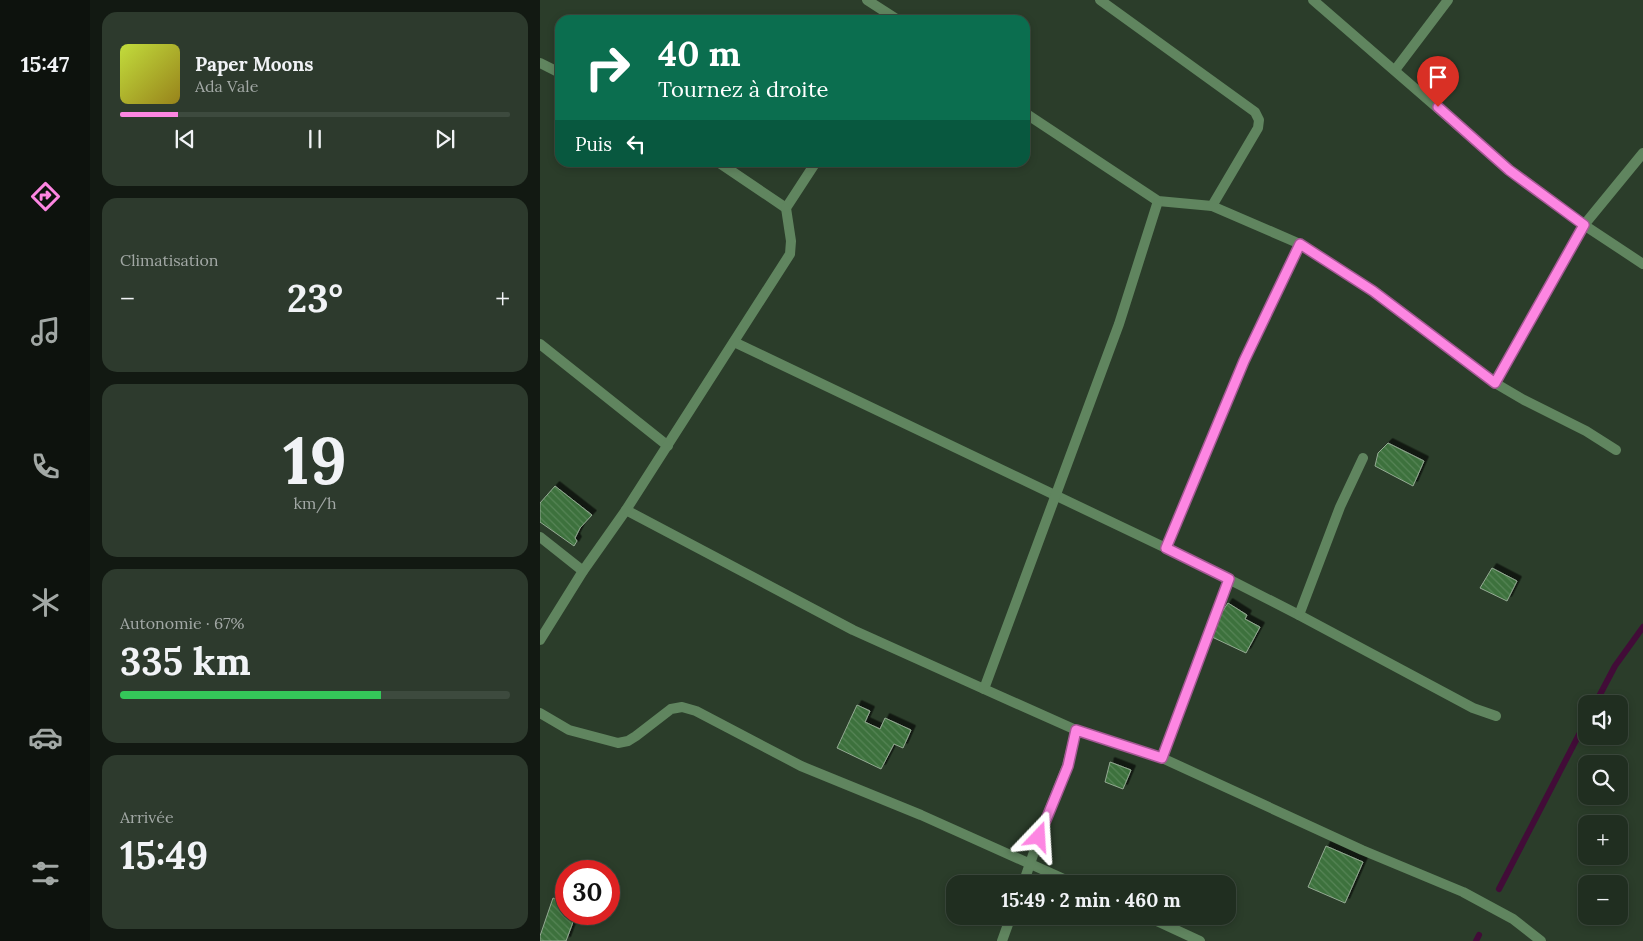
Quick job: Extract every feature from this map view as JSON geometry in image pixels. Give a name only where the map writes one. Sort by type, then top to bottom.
[{"type":"street","points":[[867,0],[890,15]]},
{"type":"street","points":[[1100,0],[1255,112],[1259,120],[1258,128],[1212,206]]},
{"type":"street","points":[[1313,0],[1509,170],[1584,225],[1643,264]]},
{"type":"street","points":[[1395,70],[1448,0]]},
{"type":"street","points":[[540,63],[555,71]]},
{"type":"street","points":[[1030,116],[1158,201],[1212,206],[1300,244],[1373,291],[1495,383],[1524,400],[1586,431],[1616,450]]},
{"type":"street","points":[[1495,383],[1584,225],[1643,153]]},
{"type":"street","points":[[725,167],[786,208]]},
{"type":"street","points":[[540,640],[583,570],[626,510],[668,446],[790,254],[790,232],[786,208],[813,167]]},
{"type":"street","points":[[984,689],[1119,324],[1158,201]]},
{"type":"street","points":[[1166,548],[1244,361],[1300,244]]},
{"type":"street","points":[[734,342],[1166,548],[1299,615],[1473,708],[1496,716]]},
{"type":"street","points":[[540,344],[668,446]]},
{"type":"street","points":[[1299,615],[1340,507],[1363,458]]},
{"type":"street","points":[[626,510],[853,630],[1076,730],[1162,758],[1362,850],[1463,892],[1513,919],[1541,941]]},
{"type":"street","points":[[540,537],[583,570]]},
{"type":"street","points":[[1162,758],[1229,579]]},
{"type":"street","points":[[540,713],[569,730],[618,743],[628,741],[636,736],[671,709],[682,707],[696,711],[801,766],[921,815],[1054,875]]},
{"type":"street","points":[[1026,875],[1044,823],[1068,766],[1076,730]]},
{"type":"street","points":[[1002,941],[1008,925]]},
{"type":"street","points":[[1165,925],[1200,941]]},
{"type":"building","points":[[1388,443],[1424,461],[1413,486],[1375,466],[1378,453]]},
{"type":"building","points":[[555,486],[592,515],[580,528],[575,538],[577,541],[574,546],[540,522],[540,503]]},
{"type":"building","points":[[1492,568],[1517,581],[1507,601],[1480,588]]},
{"type":"building","points":[[1228,603],[1247,615],[1245,619],[1260,627],[1246,653],[1212,637],[1216,621]]},
{"type":"building","points":[[857,705],[870,711],[865,722],[880,729],[885,718],[911,730],[903,748],[894,744],[881,769],[837,748]]},
{"type":"building","points":[[1110,762],[1131,770],[1123,789],[1105,782]]},
{"type":"building","points":[[1326,846],[1363,862],[1345,903],[1308,887]]},
{"type":"building","points":[[553,898],[555,899],[555,925],[572,925],[566,941],[540,941]]},
{"type":"waterway","points":[[1600,695],[1615,666],[1643,627]]},
{"type":"waterway","points":[[1499,889],[1578,736]]},
{"type":"waterway","points":[[1476,941],[1479,935]]},
{"type":"route","points":[[1039,837],[1068,766],[1076,730],[1162,758],[1229,579],[1166,548],[1244,361],[1300,244],[1373,291],[1495,383],[1584,225],[1509,170],[1438,107]]}]
